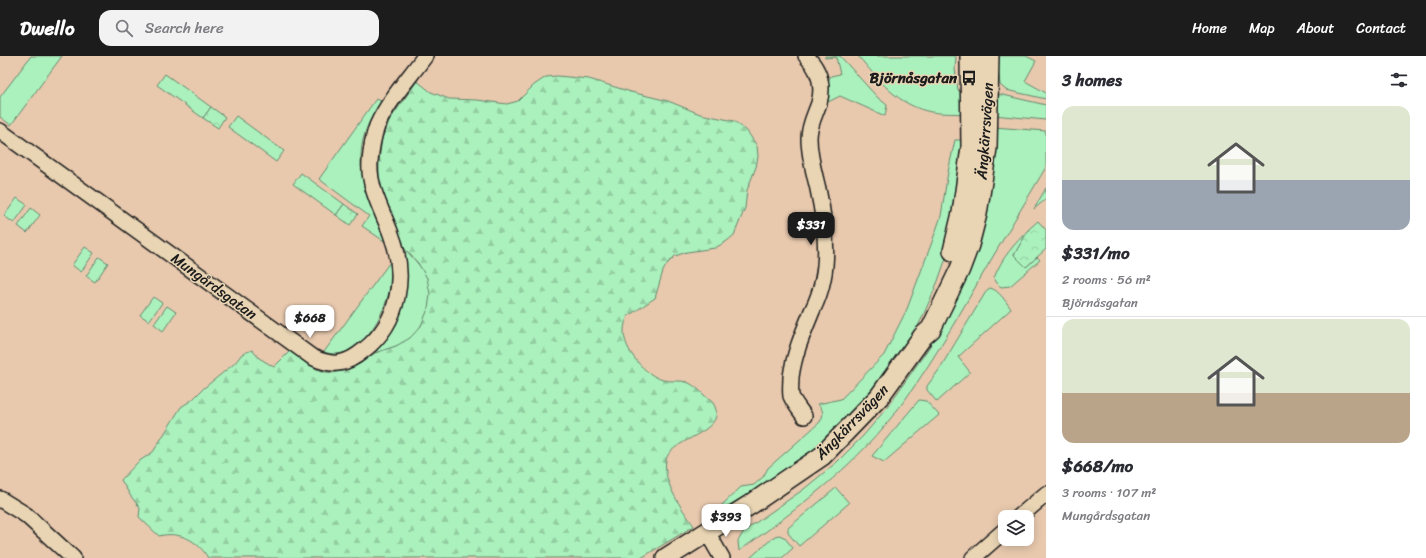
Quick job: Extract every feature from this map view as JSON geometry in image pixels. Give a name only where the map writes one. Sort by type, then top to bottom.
[{"type":"street","name":"Mungårdsgatan","points":[[0,131],[312,357],[323,362],[333,364],[344,363],[354,358],[376,339],[385,328],[396,304],[400,277],[399,260],[392,236],[374,192],[370,165],[372,146],[377,127],[384,113],[425,56]]},
{"type":"street","points":[[804,416],[791,396],[790,386],[799,343],[820,293],[824,278],[825,260],[824,224],[818,187],[812,164],[809,136],[810,128],[819,103],[821,81],[812,61],[806,56]]},
{"type":"street","name":"Ängkärrsvägen","points":[[923,336],[922,327],[949,267],[962,213],[971,147],[970,56]]},
{"type":"street","name":"Ängkärrsvägen","points":[[666,558],[785,482],[822,456],[879,398],[923,336],[931,330],[960,269],[969,245],[977,214],[987,148],[988,56]]},
{"type":"street","points":[[1027,510],[1046,494]]},
{"type":"street","points":[[0,499],[26,515],[73,558]]},
{"type":"street","points":[[707,532],[722,558]]},
{"type":"street","points":[[973,558],[998,536]]},
{"type":"green space","points":[[31,56],[62,56],[11,125],[0,117],[0,97]]},
{"type":"green space","points":[[825,56],[840,56],[877,97],[887,105],[885,116],[840,96],[824,104],[828,81],[831,76],[840,74],[836,57],[825,58]]},
{"type":"green space","points":[[858,56],[956,56],[955,69],[958,90],[964,95],[966,114],[931,112],[908,104],[898,98],[881,82]]},
{"type":"green space","points":[[997,56],[1026,56],[1036,61],[1025,81],[1046,93],[1046,99],[1006,90],[1000,85]]},
{"type":"green space","points":[[165,74],[211,107],[203,118],[157,85]]},
{"type":"green space","points":[[557,76],[589,79],[631,92],[668,101],[700,114],[734,121],[747,131],[757,146],[758,156],[756,167],[747,190],[745,208],[734,235],[715,248],[687,252],[675,256],[667,264],[663,271],[655,298],[628,316],[624,326],[627,346],[636,361],[642,367],[649,373],[663,380],[684,381],[690,383],[713,403],[716,413],[714,421],[707,428],[670,452],[666,460],[667,477],[670,486],[674,495],[694,526],[641,558],[208,558],[199,546],[187,538],[174,535],[159,536],[139,517],[140,508],[121,480],[138,462],[153,452],[181,407],[192,400],[204,388],[235,363],[242,354],[252,350],[259,358],[274,367],[291,350],[316,369],[331,373],[342,371],[359,364],[375,353],[396,346],[410,338],[421,326],[428,309],[430,294],[427,278],[418,263],[405,249],[379,182],[379,161],[382,138],[391,118],[417,81],[431,92],[449,99],[477,100],[507,104],[518,101],[534,85],[546,77]]},
{"type":"green space","points":[[995,94],[1046,105],[1046,120],[993,115]]},
{"type":"green space","points":[[376,99],[381,101],[370,120],[364,135],[361,153],[361,166],[366,190],[384,237],[384,241],[362,226],[369,216],[319,179]]},
{"type":"green space","points":[[211,107],[225,117],[218,128],[203,118]]},
{"type":"green space","points":[[236,116],[284,151],[276,162],[228,127]]},
{"type":"green space","points":[[993,127],[1046,131],[1046,167],[949,332],[906,398],[867,446],[833,479],[777,524],[739,551],[738,541],[744,531],[804,489],[837,462],[863,436],[886,409],[930,346],[951,304]]},
{"type":"green space","points":[[955,140],[968,140],[953,238],[938,281],[907,348],[888,375],[835,434],[793,466],[707,519],[741,487],[754,485],[763,477],[768,468],[820,422],[823,413],[818,404],[841,399],[884,355],[907,309],[941,216]]},
{"type":"green space","points":[[301,173],[344,204],[336,215],[293,184]]},
{"type":"green space","points":[[1046,188],[1046,199],[1034,209]]},
{"type":"green space","points":[[17,198],[27,205],[14,223],[4,216]]},
{"type":"green space","points":[[344,204],[358,214],[350,225],[336,215]]},
{"type":"green space","points":[[31,208],[40,215],[27,233],[18,226]]},
{"type":"green space","points":[[1038,221],[1046,230],[1046,249],[1026,267],[1014,255],[1029,229]]},
{"type":"green space","points":[[1029,229],[1014,255],[1026,267],[1037,257],[1040,260],[1010,286],[1001,287],[994,278],[997,271],[1018,240]]},
{"type":"green space","points":[[85,247],[94,253],[81,272],[72,265]]},
{"type":"green space","points":[[405,249],[419,265],[426,276],[430,292],[428,310],[421,326],[410,338],[398,345],[375,353],[388,335],[398,316],[405,296],[407,274]]},
{"type":"green space","points":[[99,257],[108,263],[95,282],[86,276]]},
{"type":"green space","points":[[390,262],[391,272],[388,294],[383,309],[372,330],[355,347],[346,352],[335,354],[324,352]]},
{"type":"green space","points":[[990,288],[1005,300],[1011,309],[958,357],[970,372],[937,402],[927,390],[927,386],[939,370],[987,290]]},
{"type":"green space","points":[[153,297],[162,303],[149,321],[140,315]]},
{"type":"green space","points":[[167,306],[176,312],[163,331],[154,324]]},
{"type":"green space","points":[[919,400],[926,401],[939,415],[884,462],[872,456]]},
{"type":"green space","points":[[836,488],[849,503],[799,546],[788,533],[788,528]]},
{"type":"green space","points":[[779,535],[784,537],[793,548],[782,558],[750,558],[775,536]]},
{"type":"place","name":"Björnåsgatan","points":[[969,78]]}]
